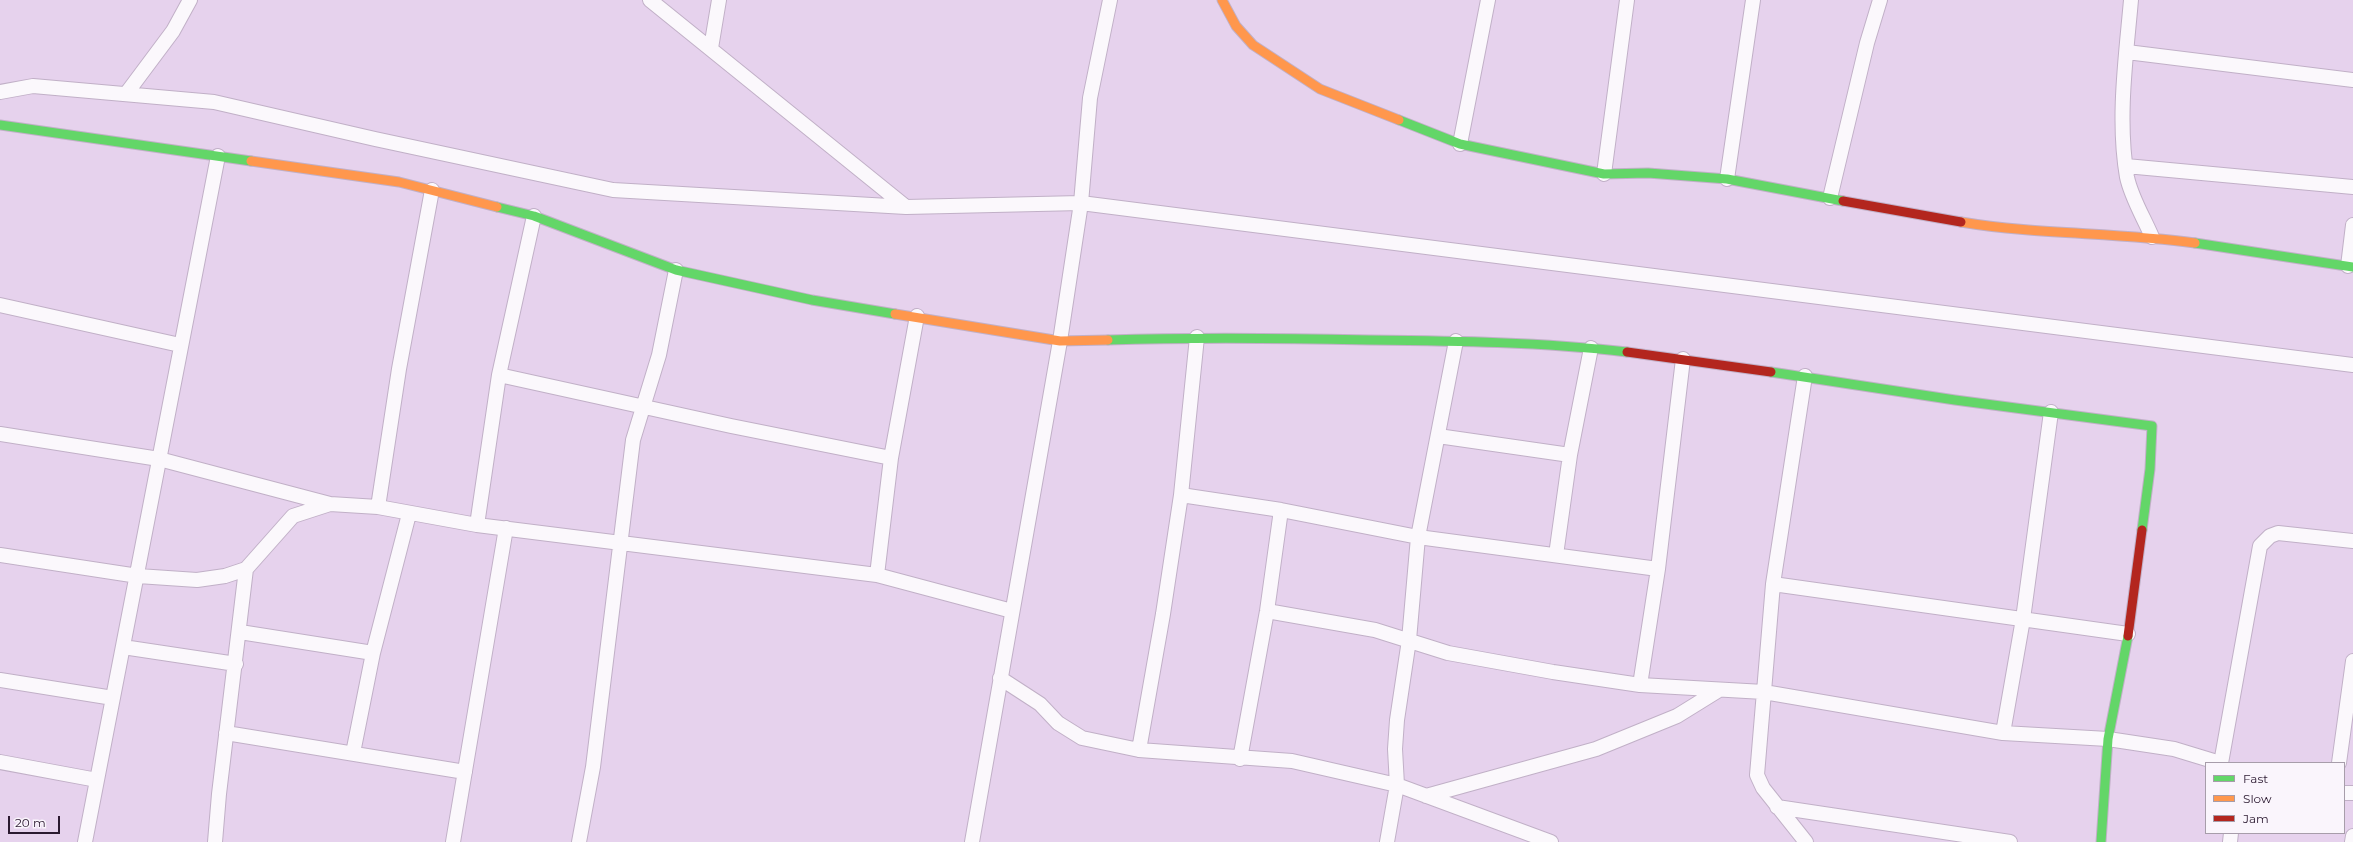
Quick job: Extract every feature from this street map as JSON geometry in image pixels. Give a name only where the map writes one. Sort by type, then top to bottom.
[{"type":"street","points":[[126,94],[173,31],[190,0]]},
{"type":"street","points":[[650,0],[906,207]]},
{"type":"street","points":[[711,48],[719,0]]},
{"type":"street","points":[[972,842],[1060,341],[1081,203],[1090,98],[1110,0]]},
{"type":"street","points":[[1222,0],[1236,26],[1253,45],[1320,89],[1460,144],[1604,174],[1648,173],[1727,179],[1920,216],[1996,228],[2152,237],[2351,267],[2353,225]]},
{"type":"street","points":[[1460,144],[1488,0]]},
{"type":"street","points":[[1604,174],[1628,0]]},
{"type":"street","points":[[1727,179],[1753,0]]},
{"type":"street","points":[[1830,198],[1867,42],[1880,0]]},
{"type":"street","points":[[2131,0],[2124,118],[2126,166],[2128,179],[2152,237]]},
{"type":"street","points":[[2127,52],[2353,80]]},
{"type":"street","points":[[0,92],[33,86],[214,102],[374,140],[613,190],[906,207],[1081,203],[2353,365]]},
{"type":"street","points":[[0,125],[399,182],[534,216],[676,270],[812,300],[917,316],[1060,341],[1197,337],[1456,341],[1591,348],[1683,358],[1955,400],[2152,426],[2150,469],[2128,634],[2108,739],[2101,842]]},
{"type":"street","points":[[85,842],[138,576],[158,459],[218,156]]},
{"type":"street","points":[[2126,166],[2353,187]]},
{"type":"street","points":[[378,507],[399,368],[432,190]]},
{"type":"street","points":[[477,525],[499,375],[534,216]]},
{"type":"street","points":[[579,842],[594,767],[628,470],[642,406],[659,355],[676,270]]},
{"type":"street","points":[[0,306],[180,345]]},
{"type":"street","points":[[877,576],[891,458],[917,316]]},
{"type":"street","points":[[1139,750],[1163,614],[1181,495],[1197,337]]},
{"type":"street","points":[[1388,842],[1397,785],[1395,749],[1397,720],[1409,640],[1418,537],[1456,341]]},
{"type":"street","points":[[1556,555],[1570,455],[1591,348]]},
{"type":"street","points":[[1640,685],[1658,569],[1683,358]]},
{"type":"street","points":[[499,375],[891,458]]},
{"type":"street","points":[[1805,376],[1773,584],[1757,774],[1763,788],[1806,842]]},
{"type":"street","points":[[2004,733],[2023,619],[2052,412]]},
{"type":"street","points":[[0,434],[158,459],[330,504],[378,507],[409,514],[477,525],[877,576],[1012,611]]},
{"type":"street","points":[[1438,436],[1570,455]]},
{"type":"street","points":[[1181,495],[1281,510],[1418,537],[1658,569]]},
{"type":"street","points":[[0,555],[138,576],[197,580],[225,576],[246,570],[293,516],[330,504]]},
{"type":"street","points":[[1240,758],[1267,611],[1281,510]]},
{"type":"street","points":[[353,753],[373,653],[409,514]]},
{"type":"street","points":[[453,842],[506,528]]},
{"type":"street","points":[[2221,762],[2260,546],[2270,536],[2278,533],[2353,540]]},
{"type":"street","points":[[216,842],[226,733],[240,632],[246,570]]},
{"type":"street","points":[[1773,584],[2128,634]]},
{"type":"street","points":[[1267,611],[1375,630],[1448,653],[1476,659],[1640,685],[1764,692],[2004,733],[2108,739],[2174,749],[2218,762]]},
{"type":"street","points":[[240,632],[373,653]]},
{"type":"street","points":[[124,647],[236,664]]},
{"type":"street","points":[[2339,762],[2353,661]]},
{"type":"street","points":[[1000,678],[1040,704],[1058,724],[1082,738],[1139,750],[1292,761],[1397,785],[1551,842]]},
{"type":"street","points":[[0,680],[114,698]]},
{"type":"street","points":[[1426,796],[1596,749],[1677,716],[1719,690]]},
{"type":"street","points":[[226,733],[465,772]]},
{"type":"street","points":[[0,762],[97,780]]},
{"type":"street","points":[[1777,807],[2010,842]]},
{"type":"street","points":[[2352,842],[2353,836]]},
{"type":"traffic: fast","points":[[1399,120],[1460,144],[1604,174],[1648,173],[1727,179],[1843,201]]},
{"type":"traffic: fast","points":[[0,125],[251,161]]},
{"type":"traffic: fast","points":[[497,207],[534,216],[676,270],[812,300],[895,314]]},
{"type":"traffic: fast","points":[[2195,243],[2353,267]]},
{"type":"traffic: fast","points":[[1108,340],[1239,338],[1466,342],[1530,344],[1627,352]]},
{"type":"traffic: fast","points":[[1771,372],[1955,400],[2152,426],[2150,469],[2142,530]]},
{"type":"traffic: fast","points":[[2101,842],[2108,739],[2128,636]]},
{"type":"traffic: slow","points":[[1222,0],[1236,26],[1253,45],[1320,89],[1399,120]]},
{"type":"traffic: slow","points":[[251,161],[399,182],[497,207]]},
{"type":"traffic: slow","points":[[1961,222],[2019,229],[2166,239],[2195,243]]},
{"type":"traffic: slow","points":[[895,314],[1060,341],[1108,340]]},
{"type":"traffic: jam","points":[[1843,201],[1961,222]]},
{"type":"traffic: jam","points":[[1627,352],[1771,372]]},
{"type":"traffic: jam","points":[[2128,636],[2142,530]]}]
